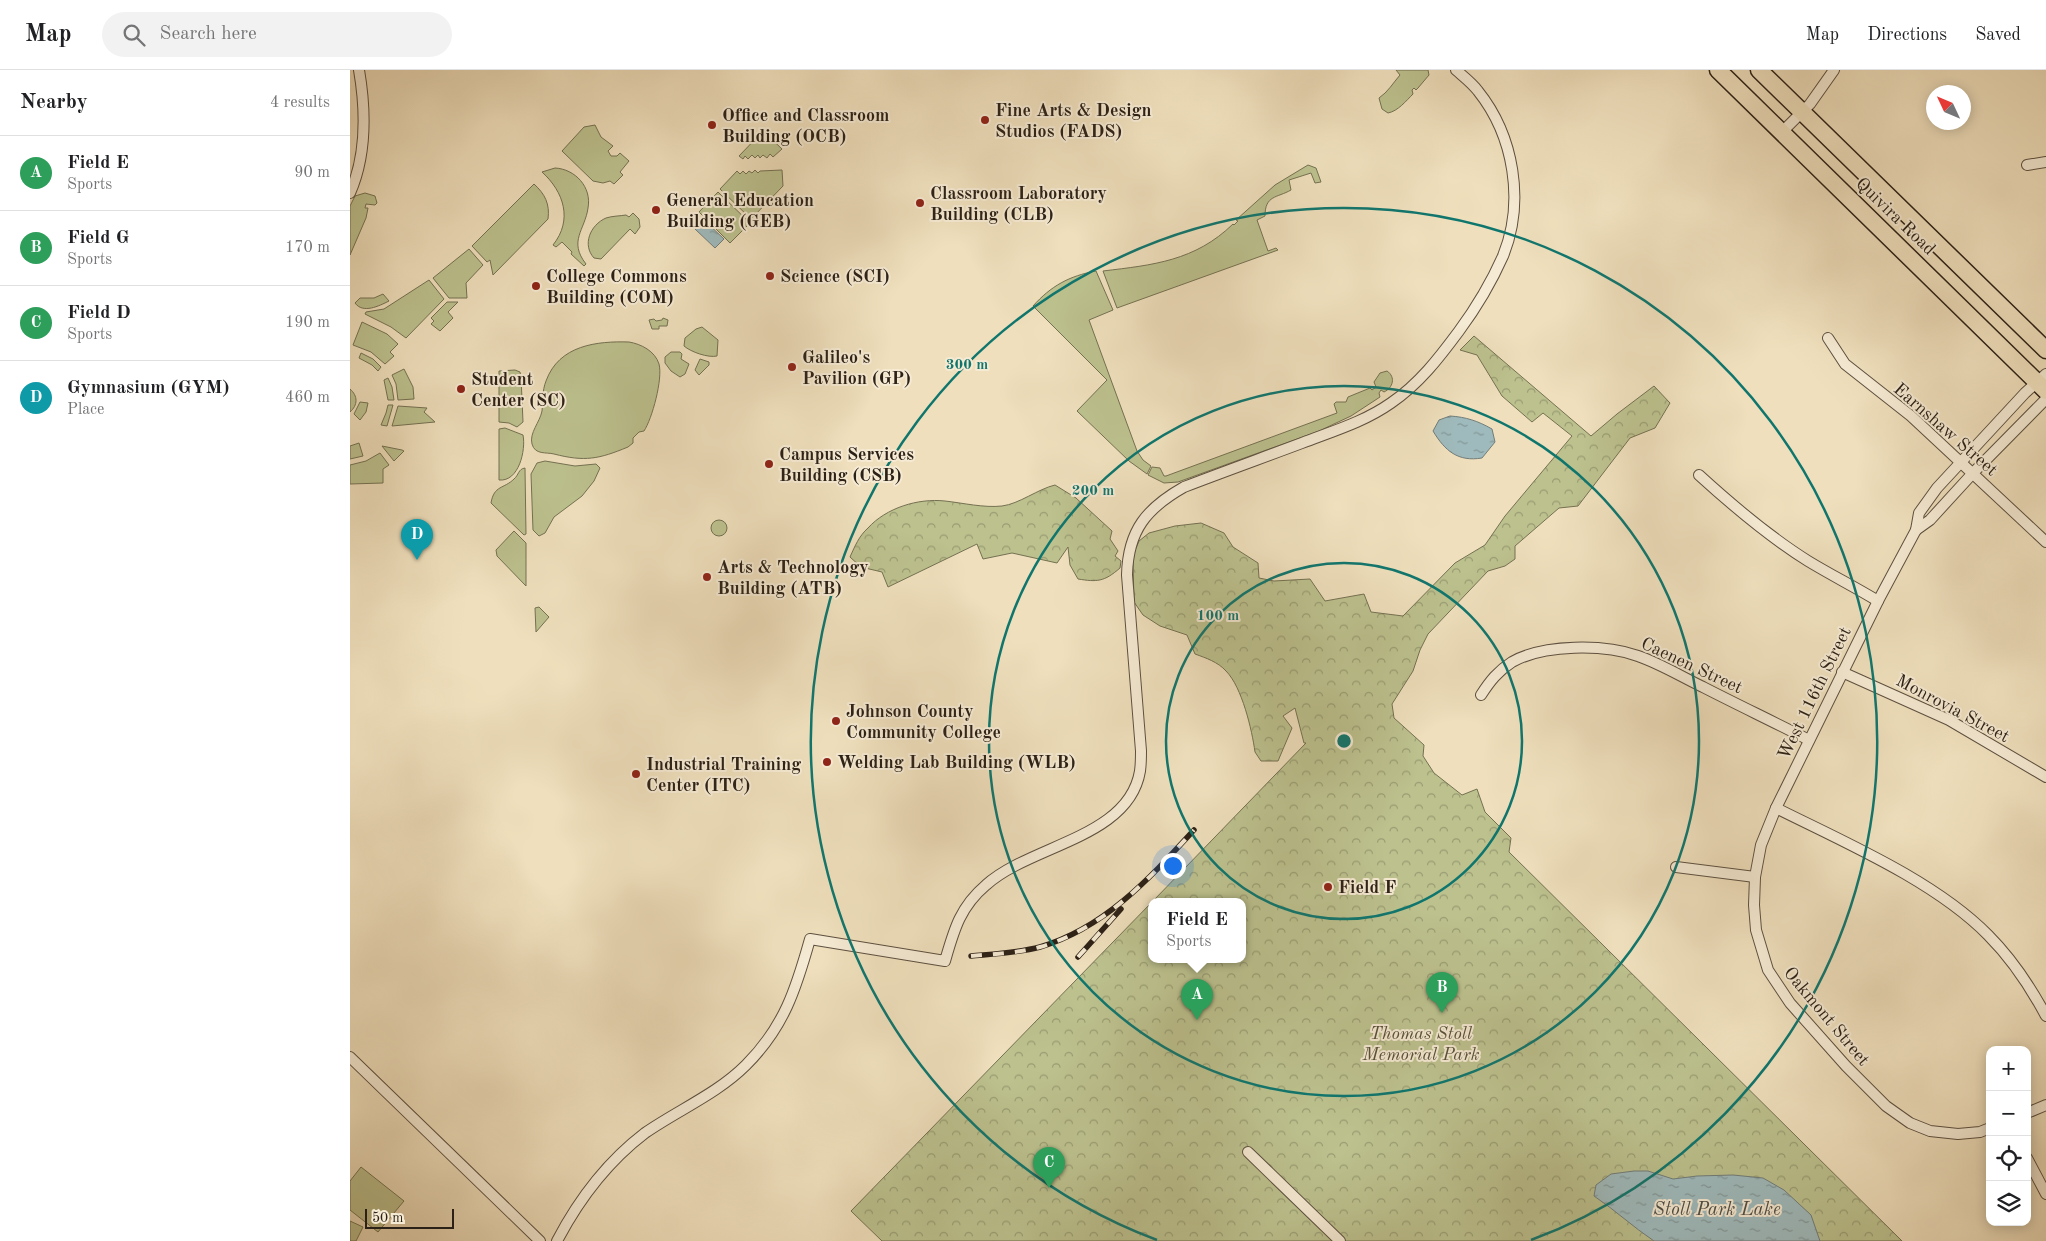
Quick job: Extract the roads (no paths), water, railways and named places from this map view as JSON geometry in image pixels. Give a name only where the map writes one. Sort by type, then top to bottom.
[{"type":"main road","name":"Quivira Road","points":[[1718,70],[2043,383]]},
{"type":"main road","name":"Quivira Road","points":[[1759,70],[2046,350]]},
{"type":"street","points":[[350,193],[360,162],[363,140],[364,110],[359,70]]},
{"type":"street","points":[[557,1241],[568,1219],[588,1189],[612,1162],[645,1134],[729,1080],[756,1054],[778,1024],[791,1000],[800,977],[810,939],[945,961],[954,928],[974,896],[986,884],[1015,865],[1102,824],[1117,813],[1126,802],[1134,788],[1140,771],[1141,752],[1127,574],[1131,542],[1138,526],[1162,500],[1184,487],[1362,420],[1392,403],[1418,382],[1445,350],[1471,315],[1503,255],[1511,226],[1514,196],[1512,167],[1505,139],[1493,113],[1478,90],[1456,70]]},
{"type":"street","points":[[1782,132],[1802,112],[1834,70]]},
{"type":"street","points":[[2027,165],[2046,162]]},
{"type":"street","name":"Earnshaw Street","points":[[1828,338],[1846,364],[1911,416],[2046,542]]},
{"type":"street","name":"West 116th Street","points":[[1756,877],[1761,845],[1776,808],[1842,672],[1916,530],[1920,513],[1937,488],[1961,462],[2043,383]]},
{"type":"street","name":"West 116th Street","points":[[1916,530],[1930,520],[2046,399]]},
{"type":"street","points":[[1699,475],[1734,507],[1769,534],[1808,560],[1878,601]]},
{"type":"street","name":"Caenen Street","points":[[1481,695],[1492,678],[1514,661],[1527,656],[1555,649],[1584,647],[1612,650],[1638,656],[1663,667],[1809,740]]},
{"type":"street","name":"Monrovia Street","points":[[1842,672],[1949,720],[2046,777]]},
{"type":"street","points":[[1776,808],[1878,859],[1929,889],[1964,914],[1988,934],[2013,963],[2035,994],[2046,1016]]},
{"type":"street","points":[[1676,867],[1756,877]]},
{"type":"street","name":"Oakmont Street","points":[[1756,877],[1754,905],[1756,930],[1768,970],[1790,1003],[1846,1066],[1886,1106],[1910,1123],[1930,1131],[1958,1134],[1986,1130]]},
{"type":"street","points":[[350,1057],[540,1241]]},
{"type":"street","points":[[2031,1111],[2046,1105]]},
{"type":"street","points":[[1248,1152],[1340,1241]]},
{"type":"street","points":[[2031,1166],[2046,1194]]},
{"type":"water","points":[[704,220],[724,239],[715,248],[695,229]]},
{"type":"water","points":[[1450,416],[1472,420],[1492,429],[1495,442],[1482,458],[1473,459],[1453,454],[1442,444],[1433,431],[1439,420]]},
{"type":"water","name":"Stoll Park Lake","points":[[1648,1171],[1673,1179],[1733,1175],[1763,1178],[1784,1190],[1811,1215],[1820,1241],[1654,1241],[1594,1196],[1596,1185],[1611,1174]]},
{"type":"railway","points":[[971,956],[1015,952],[1040,947],[1085,927],[1106,914],[1143,883],[1194,830]]},
{"type":"railway","points":[[1078,957],[1121,909]]},
{"type":"place","name":"Fine Arts & Design Studios (FADS)","points":[[985,120]]},
{"type":"place","name":"Office and Classroom Building (OCB)","points":[[712,125]]},
{"type":"place","name":"Classroom Laboratory Building (CLB)","points":[[920,203]]},
{"type":"place","name":"General Education Building (GEB)","points":[[656,210]]},
{"type":"place","name":"Science (SCI)","points":[[770,276]]},
{"type":"place","name":"College Commons Building (COM)","points":[[536,286]]},
{"type":"place","name":"Galileo's Pavilion (GP)","points":[[792,367]]},
{"type":"place","name":"Student Center (SC)","points":[[461,389]]},
{"type":"place","name":"Campus Services Building (CSB)","points":[[769,464]]},
{"type":"place","name":"Gymnasium (GYM)","points":[[417,560]]},
{"type":"place","name":"Arts & Technology Building (ATB)","points":[[707,577]]},
{"type":"place","name":"Johnson County Community College","points":[[836,721]]},
{"type":"place","name":"Welding Lab Building (WLB)","points":[[827,762]]},
{"type":"place","name":"Industrial Training Center (ITC)","points":[[636,774]]},
{"type":"place","name":"Field F","points":[[1328,887]]},
{"type":"place","name":"Field G","points":[[1442,1013]]},
{"type":"place","name":"Field E","points":[[1197,1020]]},
{"type":"place","name":"Field D","points":[[1049,1188]]},
{"type":"park label","name":"Thomas Stoll Memorial Park","points":[[1421,1043]]}]
